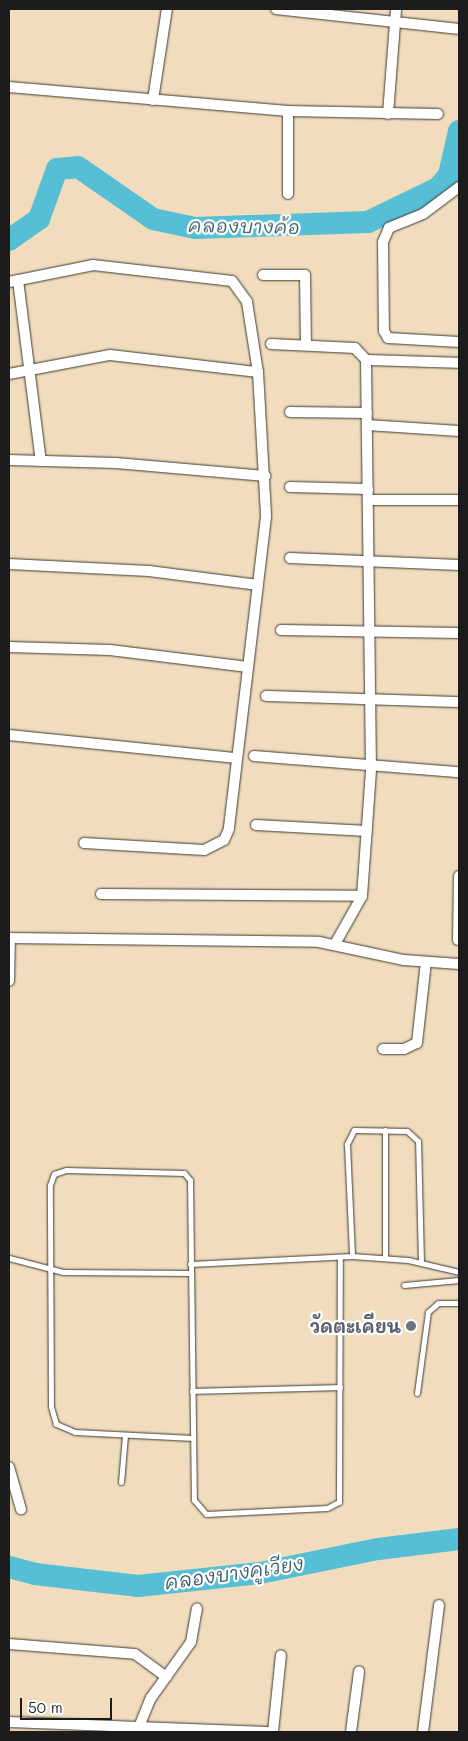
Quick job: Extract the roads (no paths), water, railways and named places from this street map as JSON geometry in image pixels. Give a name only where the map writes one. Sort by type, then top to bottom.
[{"type":"street","points":[[153,100],[167,9]]},
{"type":"street","points":[[276,9],[395,14],[459,29]]},
{"type":"street","points":[[388,114],[395,14]]},
{"type":"street","points":[[9,87],[288,111],[438,114]]},
{"type":"street","points":[[288,111],[288,194]]},
{"type":"street","points":[[459,187],[423,214],[389,228],[382,242],[384,331],[388,338],[459,342]]},
{"type":"street","points":[[41,461],[29,371],[13,281],[93,265],[232,281],[247,302],[258,372],[266,517],[229,829],[215,848],[84,843]]},
{"type":"street","points":[[263,275],[305,275],[306,345]]},
{"type":"street","points":[[271,344],[356,348],[366,360],[371,765],[362,896],[335,944]]},
{"type":"street","points":[[9,374],[110,355],[258,372]]},
{"type":"street","points":[[366,360],[459,363]]},
{"type":"street","points":[[290,412],[367,413]]},
{"type":"street","points":[[367,425],[459,431]]},
{"type":"street","points":[[9,460],[265,476]]},
{"type":"street","points":[[290,487],[368,489]]},
{"type":"street","points":[[368,500],[459,500]]},
{"type":"street","points":[[290,558],[459,565]]},
{"type":"street","points":[[9,564],[141,570],[258,585]]},
{"type":"street","points":[[281,630],[459,633]]},
{"type":"street","points":[[9,647],[110,650],[248,667]]},
{"type":"street","points":[[266,696],[459,702]]},
{"type":"street","points":[[9,735],[237,758]]},
{"type":"street","points":[[254,756],[459,772]]},
{"type":"street","points":[[256,824],[366,830]]},
{"type":"street","points":[[458,940],[459,876]]},
{"type":"street","points":[[101,894],[362,896]]},
{"type":"street","points":[[9,981],[9,938],[335,944],[426,962],[459,964]]},
{"type":"street","points":[[383,1049],[404,1050],[418,1043],[426,962]]},
{"type":"street","points":[[9,1474],[21,1509]]},
{"type":"street","points":[[423,1732],[439,1605]]},
{"type":"street","points":[[138,1730],[167,1678],[191,1642],[197,1609]]},
{"type":"street","points":[[9,1644],[135,1654],[167,1678]]},
{"type":"street","points":[[273,1732],[280,1655]]},
{"type":"street","points":[[350,1732],[359,1672]]},
{"type":"street","points":[[9,1722],[138,1730],[267,1732]]},
{"type":"lane","points":[[352,1256],[346,1144],[354,1130],[407,1131],[418,1140],[421,1262]]},
{"type":"lane","points":[[385,1130],[385,1257]]},
{"type":"lane","points":[[193,1438],[125,1435],[64,1429],[52,1414],[50,1185],[54,1174],[66,1170],[184,1173],[191,1182],[190,1264],[191,1273],[194,1500],[206,1514],[336,1506],[342,1490],[340,1257]]},
{"type":"lane","points":[[190,1264],[352,1256],[385,1257],[421,1262],[459,1272]]},
{"type":"lane","points":[[9,1258],[52,1268],[191,1273]]},
{"type":"lane","points":[[404,1285],[459,1280]]},
{"type":"lane","points":[[417,1393],[428,1312],[438,1303],[459,1303]]},
{"type":"lane","points":[[192,1391],[340,1386]]},
{"type":"lane","points":[[121,1482],[125,1435]]},
{"type":"waterway","name":"คลองบางค้อ","points":[[9,240],[39,219],[57,169],[78,167],[153,219],[195,228],[368,222],[438,188],[449,175],[459,131]]},
{"type":"waterway","name":"คลองบางคูเวียง","points":[[9,1567],[35,1574],[138,1586],[260,1573],[378,1549],[459,1539]]},
{"type":"place","name":"วัดตะเคียน","points":[[411,1326]]}]
